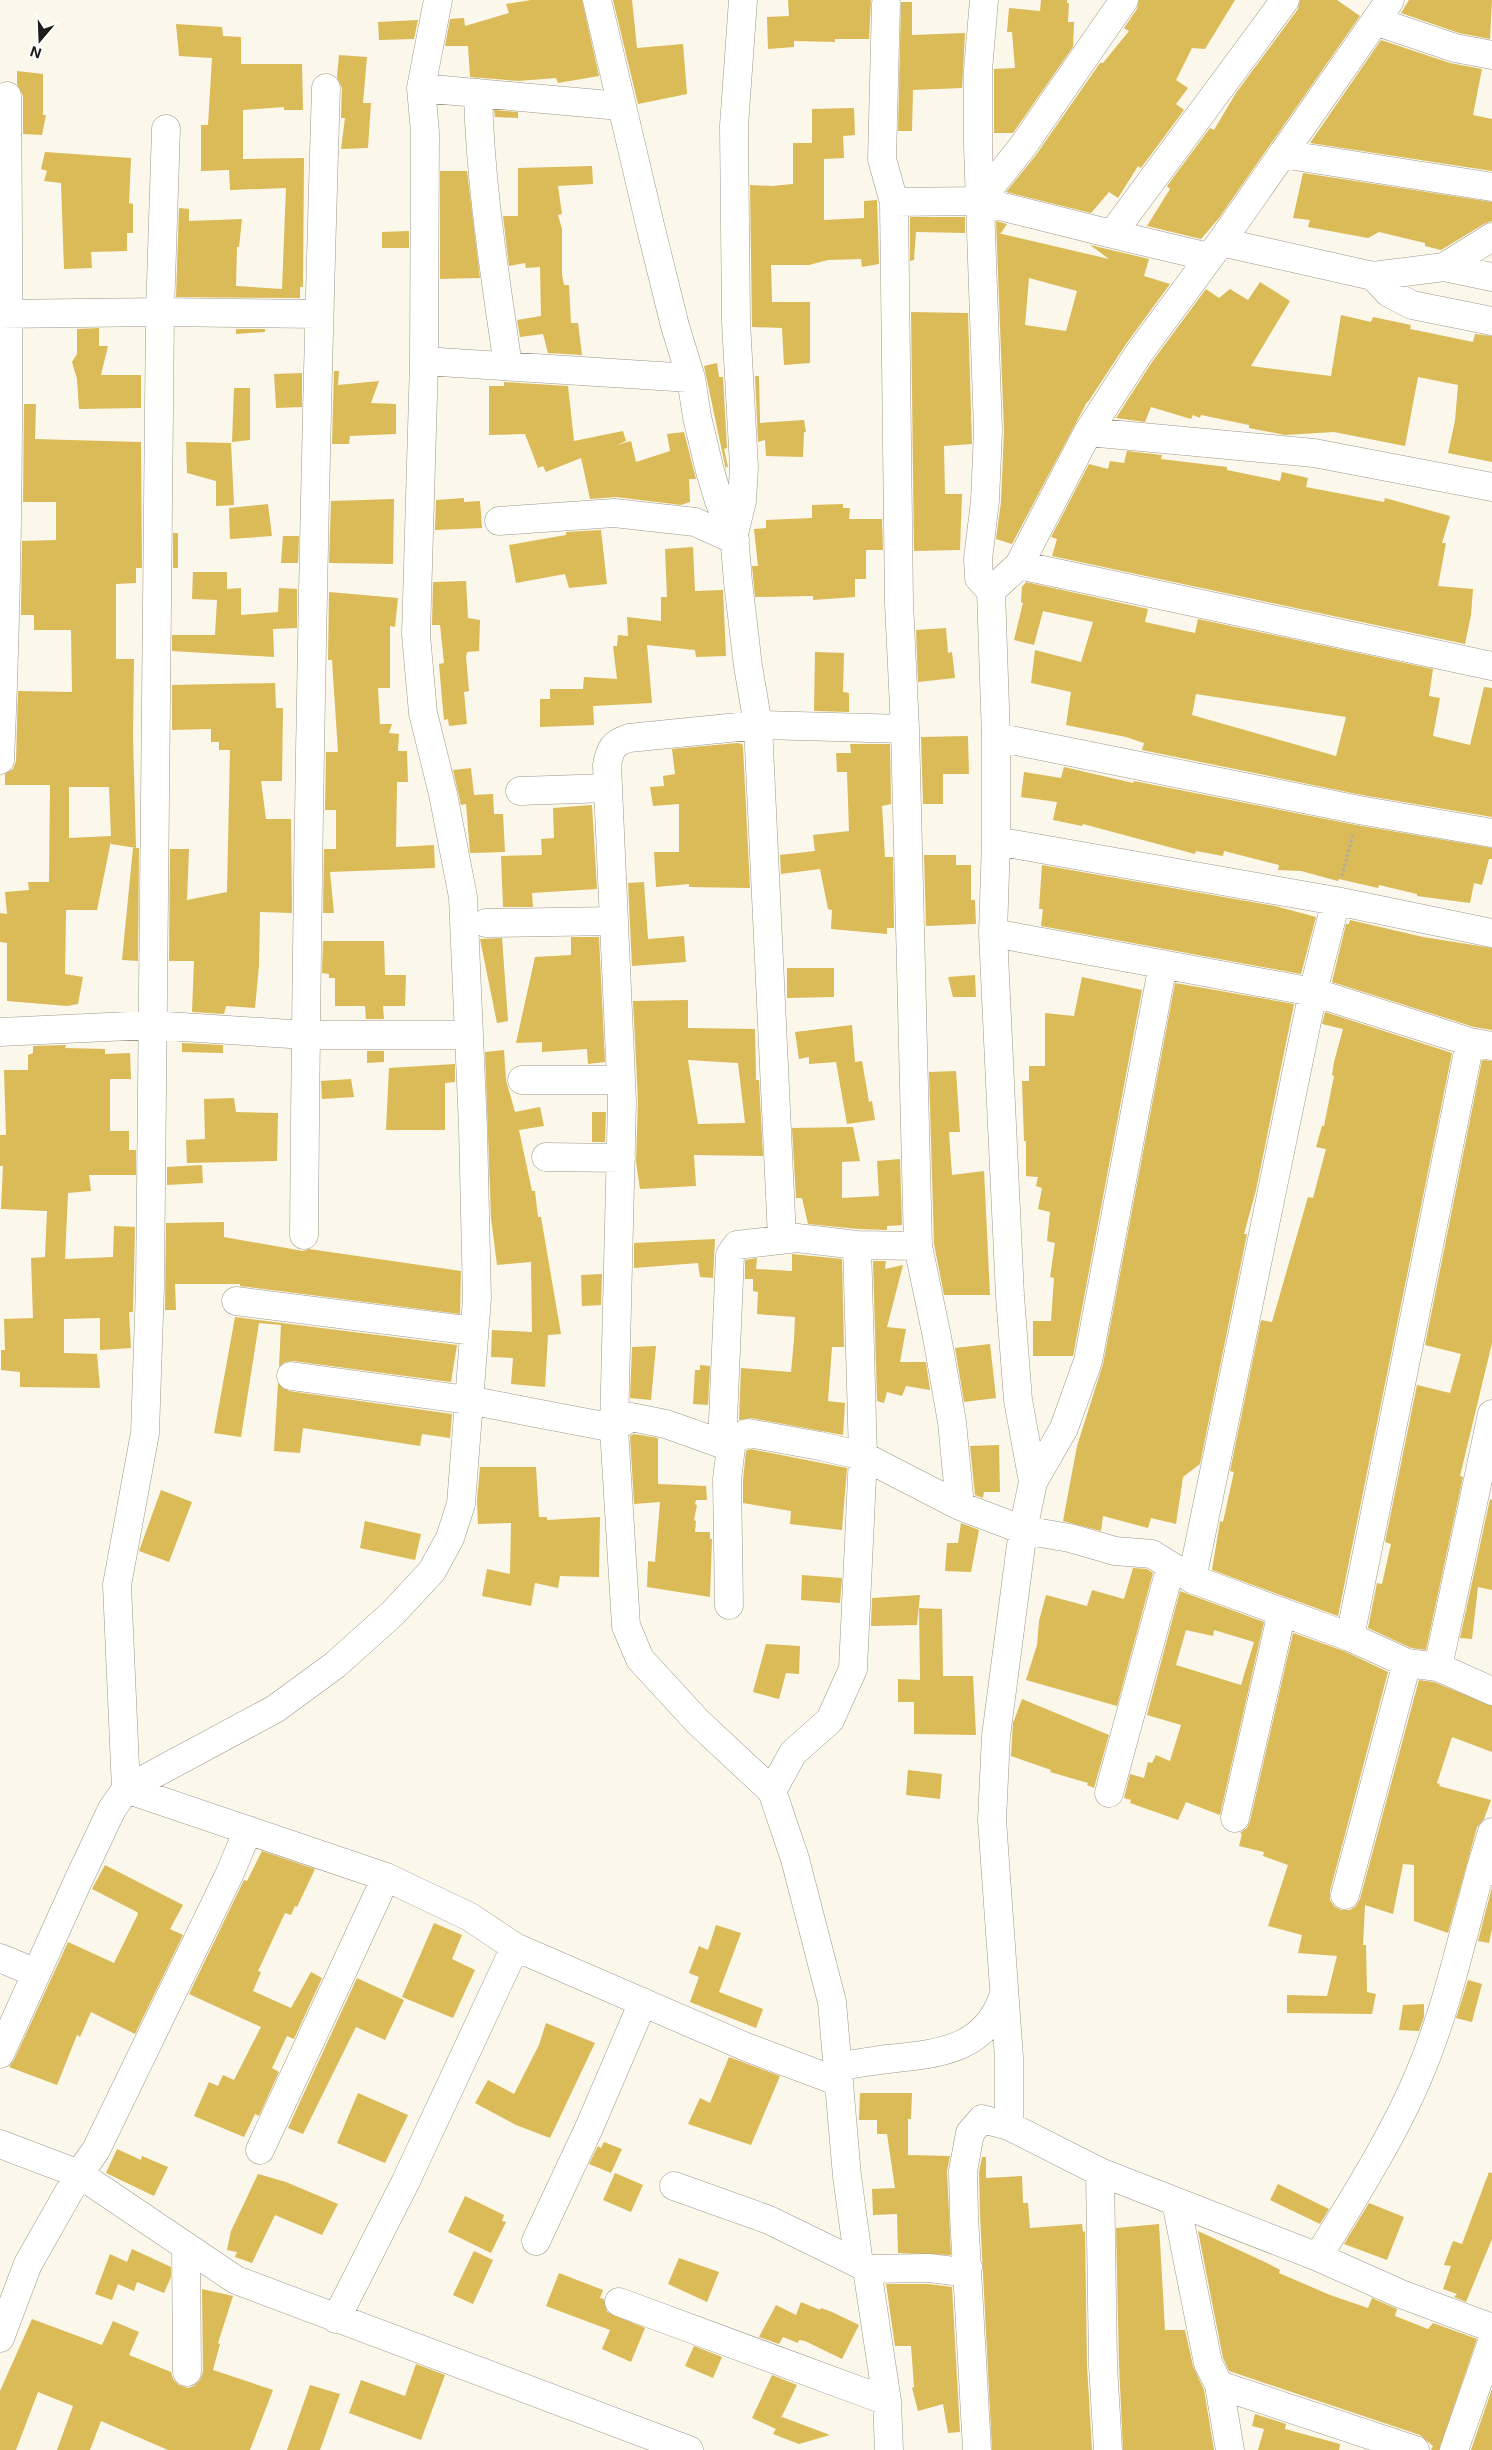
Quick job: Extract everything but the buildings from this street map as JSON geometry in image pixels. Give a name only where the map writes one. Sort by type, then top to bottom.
[{"type":"street","points":[[0,2054],[112,1809],[126,1789],[275,1709],[335,1665],[393,1613],[432,1570],[450,1538],[461,1504],[477,1298],[463,897],[443,794],[423,714],[416,635],[424,361],[425,132],[422,88],[438,0]]},
{"type":"street","points":[[597,0],[675,326],[690,378],[697,418],[719,501],[735,537]]},
{"type":"street","points":[[742,0],[734,154],[736,322],[744,467],[742,502],[735,537],[748,666],[758,725],[782,1238]]},
{"type":"street","points":[[984,0],[978,70],[979,201],[988,430],[985,501],[978,560],[980,578],[991,591],[996,737],[996,841],[993,933],[1010,1296],[1018,1400],[1033,1482]]},
{"type":"street","points":[[979,201],[1023,146],[1124,0]]},
{"type":"street","points":[[1112,234],[1285,0]]},
{"type":"street","points":[[886,4],[882,159],[894,202],[899,604],[905,729],[918,1246],[952,1422],[960,1506]]},
{"type":"street","points":[[991,591],[1019,566],[1088,432],[1139,353],[1215,250],[1382,11],[1455,48],[1492,54]]},
{"type":"street","points":[[304,1235],[319,314],[326,88]]},
{"type":"street","points":[[422,88],[621,106]]},
{"type":"street","points":[[478,93],[479,142],[484,197],[508,366]]},
{"type":"street","points":[[0,760],[5,654],[4,314],[7,96]]},
{"type":"street","points":[[126,1789],[117,1585],[145,1433],[150,1285],[151,1025],[160,312],[166,129]]},
{"type":"street","points":[[1282,154],[1492,187]]},
{"type":"street","points":[[894,202],[979,201],[1112,234],[1372,276],[1444,268],[1492,278]]},
{"type":"street","points":[[1444,268],[1492,237]]},
{"type":"street","points":[[1372,276],[1389,293],[1412,305],[1492,321]]},
{"type":"street","points":[[4,314],[160,312],[319,314]]},
{"type":"street","points":[[424,361],[690,378]]},
{"type":"street","points":[[1088,432],[1314,453],[1492,486]]},
{"type":"street","points":[[499,521],[614,513],[695,522],[735,537]]},
{"type":"street","points":[[1019,566],[1492,666]]},
{"type":"street","points":[[889,2450],[887,2401],[863,2266],[838,2074],[832,2002],[795,1859],[772,1791],[698,1722],[640,1659],[626,1626],[614,1428],[621,1158],[621,1080],[607,765],[610,751],[619,741],[758,725],[905,729]]},
{"type":"street","points":[[996,737],[1358,810],[1492,833]]},
{"type":"street","points":[[520,791],[608,788]]},
{"type":"street","points":[[996,841],[1336,901],[1492,933]]},
{"type":"street","points":[[1109,1793],[1182,1572],[1313,992],[1336,901]]},
{"type":"street","points":[[486,922],[614,921]]},
{"type":"street","points":[[993,933],[1313,992],[1481,1044],[1350,1636]]},
{"type":"street","points":[[1009,2126],[1009,2058],[992,1820],[996,1736],[1023,1530],[1033,1482],[1064,1428],[1088,1361],[1163,964]]},
{"type":"street","points":[[0,1032],[151,1025],[306,1035],[469,1035]]},
{"type":"street","points":[[522,1080],[621,1080]]},
{"type":"street","points":[[546,1157],[621,1158]]},
{"type":"street","points":[[729,1605],[727,1442],[730,1255],[737,1245],[782,1238],[811,1238],[857,1245],[918,1246]]},
{"type":"street","points":[[772,1791],[793,1753],[830,1720],[853,1669],[862,1456],[857,1245]]},
{"type":"street","points":[[236,1301],[474,1331]]},
{"type":"street","points":[[291,1376],[468,1400],[614,1428],[631,1418],[666,1424],[727,1442],[748,1433],[862,1456],[960,1506],[1023,1530],[1070,1538],[1115,1551],[1152,1554],[1182,1572],[1282,1612],[1350,1636],[1407,1663],[1438,1667],[1492,1691]]},
{"type":"street","points":[[1438,1667],[1492,1414]]},
{"type":"street","points":[[1235,1818],[1282,1612]]},
{"type":"street","points":[[1345,1895],[1407,1663]]},
{"type":"street","points":[[126,1789],[386,1877],[470,1917],[515,1947],[746,2047],[838,2074],[950,2050],[975,2038],[989,2024],[999,2010],[1004,1992]]},
{"type":"street","points":[[0,2338],[28,2264],[79,2174],[96,2150],[248,1830]]},
{"type":"street","points":[[1318,2257],[1397,2124],[1420,2074],[1434,2038],[1487,1870],[1492,1832]]},
{"type":"street","points":[[260,2150],[386,1877]]},
{"type":"street","points":[[336,2320],[406,2181],[515,1947]]},
{"type":"street","points":[[0,1958],[36,1973]]},
{"type":"street","points":[[536,2241],[589,2128],[643,2002]]},
{"type":"street","points":[[977,2450],[963,2171],[970,2133],[982,2119],[1009,2126],[1100,2172],[1318,2257],[1401,2294],[1492,2328]]},
{"type":"street","points":[[0,2144],[79,2174],[236,2280],[336,2320],[689,2450]]},
{"type":"street","points":[[1100,2172],[1103,2365],[1108,2450]]},
{"type":"street","points":[[674,2186],[769,2220],[863,2266],[929,2268],[954,2271],[968,2267]]},
{"type":"street","points":[[1176,2202],[1208,2363],[1219,2385],[1230,2450]]},
{"type":"street","points":[[186,2246],[187,2372]]},
{"type":"street","points":[[619,2302],[887,2401]]},
{"type":"street","points":[[1454,2450],[1492,2342]]},
{"type":"street","points":[[1219,2385],[1415,2450]]},
{"type":"path","points":[[1336,901],[1358,810]]}]
